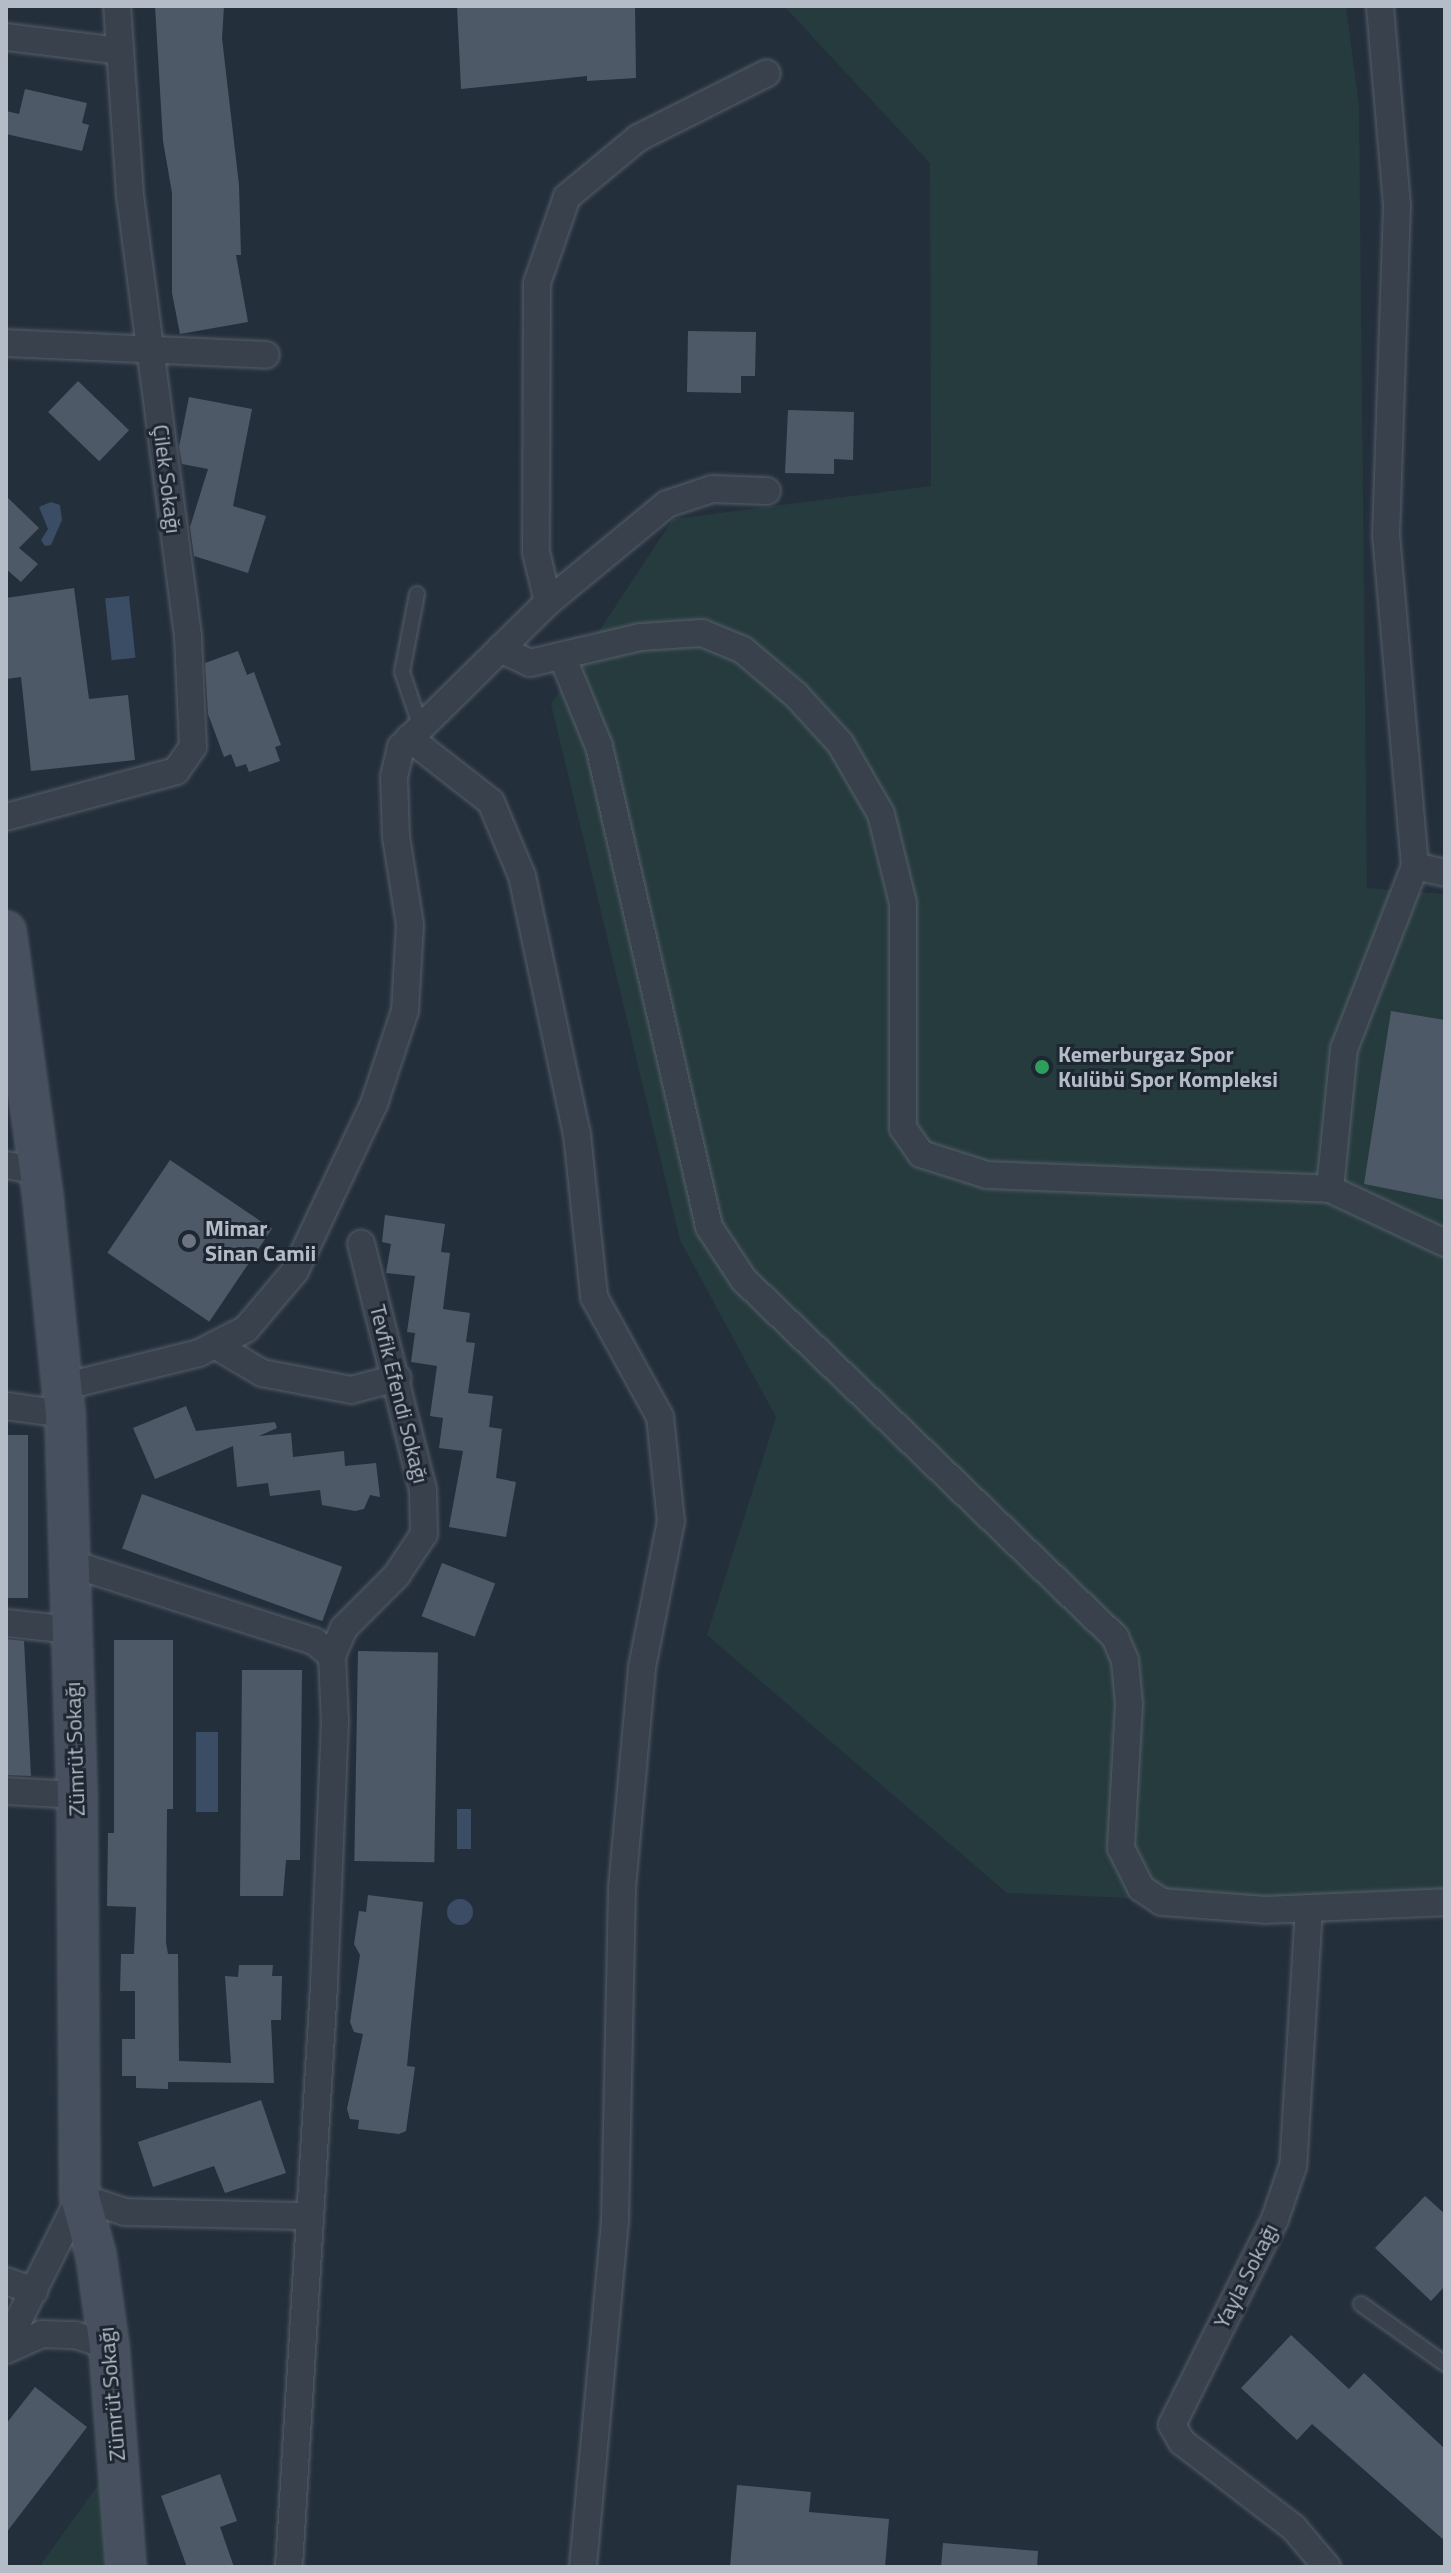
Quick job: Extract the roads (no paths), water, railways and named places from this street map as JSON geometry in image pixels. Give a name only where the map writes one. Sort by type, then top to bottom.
[{"type":"street","name":"Çilek Sokağı","points":[[6,817],[176,771],[193,747],[188,636],[130,195],[117,6]]},
{"type":"street","points":[[1330,1189],[1344,1049],[1415,866],[1386,537],[1397,205],[1380,6]]},
{"type":"street","points":[[6,37],[120,51]]},
{"type":"street","points":[[548,602],[536,552],[537,283],[567,197],[638,138],[767,73]]},
{"type":"street","points":[[6,343],[266,355]]},
{"type":"street","points":[[6,1406],[63,1400],[215,1345],[246,1329],[295,1271],[374,1104],[405,1011],[410,925],[396,837],[394,777],[401,747],[548,602],[677,498],[712,489],[767,491]]},
{"type":"street","points":[[500,649],[530,663],[641,637],[702,633],[743,650],[796,695],[840,743],[881,814],[903,903],[903,1128],[921,1154],[987,1175],[1330,1189],[1445,1243]]},
{"type":"street","points":[[562,656],[599,746],[709,1227],[721,1253],[1115,1637],[1125,1661],[1129,1704],[1121,1848],[1141,1888],[1162,1902],[1265,1910],[1445,1902]]},
{"type":"street","points":[[415,731],[491,802],[522,876],[577,1134],[594,1297],[660,1417],[671,1521],[642,1668],[622,1889],[615,2221],[583,2567]]},
{"type":"street","points":[[1415,866],[1445,873]]},
{"type":"street","name":"Zümrüt Sokağı","points":[[6,931],[23,1168],[63,1400],[77,1795],[80,2197],[96,2255],[109,2346],[126,2567]]},
{"type":"street","name":"Tevfik Efendi Sokağı","points":[[332,1656],[344,1628],[396,1576],[424,1534],[423,1490],[361,1244]]},
{"type":"street","points":[[215,1345],[262,1373],[351,1390],[397,1378]]},
{"type":"street","points":[[69,1563],[314,1641],[332,1656],[335,1721],[327,1924],[307,2216],[289,2567]]},
{"type":"street","points":[[6,1623],[72,1630]]},
{"type":"street","points":[[6,1791],[77,1795]]},
{"type":"street","name":"Yayla Sokağı","points":[[1309,1908],[1293,2166],[1275,2219],[1172,2425],[1182,2442],[1294,2528],[1327,2567]]},
{"type":"street","points":[[6,2348],[80,2197],[125,2212],[307,2216]]},
{"type":"street","points":[[6,2281],[34,2291]]},
{"type":"street","points":[[6,2348],[42,2334],[75,2335],[109,2346]]},
{"type":"lane","points":[[415,731],[402,672],[417,594]]},
{"type":"lane","points":[[1361,2304],[1445,2364]]},
{"type":"water","points":[[51,502],[60,505],[62,520],[51,545],[45,546],[41,540],[48,529],[39,507]]},
{"type":"water","points":[[129,596],[135,658],[112,660],[105,599]]},
{"type":"water","points":[[196,1732],[218,1732],[218,1812],[196,1812]]},
{"type":"water","points":[[457,1809],[471,1809],[471,1849],[457,1849]]},
{"type":"water","points":[[460,1899],[469,1903],[473,1912],[469,1921],[460,1925],[451,1921],[447,1912],[451,1903]]},
{"type":"place","name":"Kemerburgaz Spor Kulübü Spor Kompleksi","points":[[1042,1067]]},
{"type":"place","name":"Mimar Sinan Camii","points":[[189,1241]]}]
